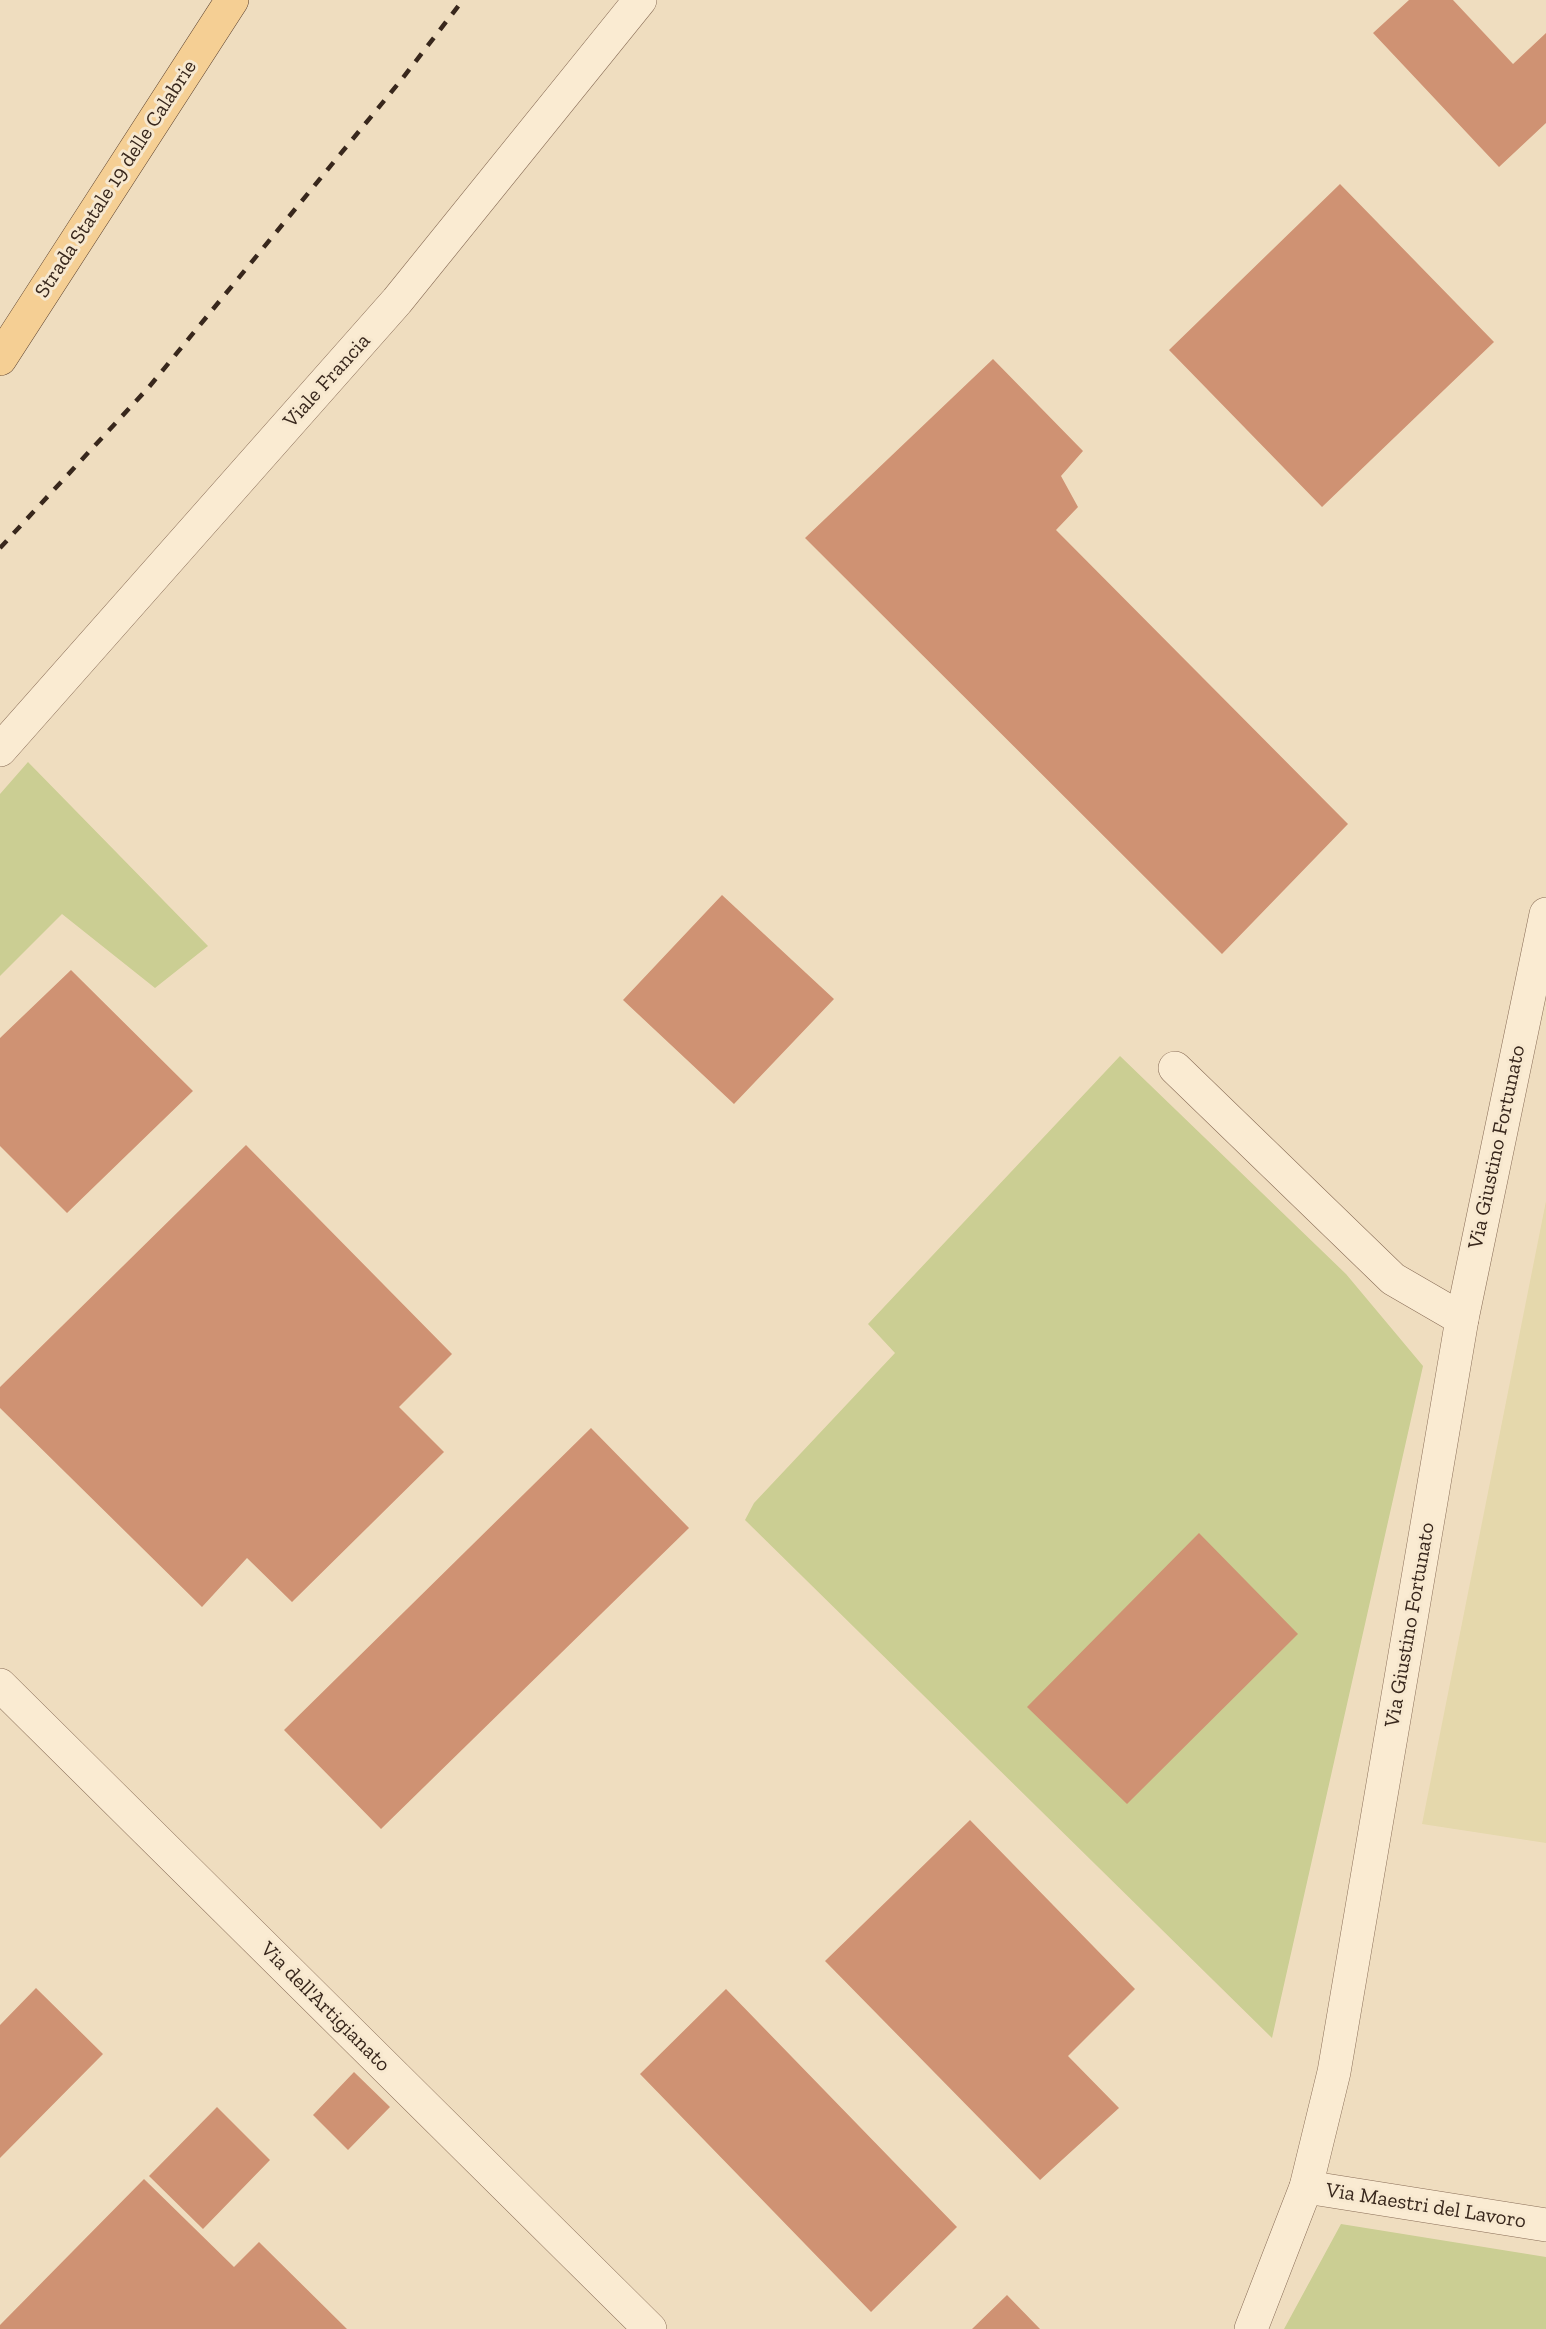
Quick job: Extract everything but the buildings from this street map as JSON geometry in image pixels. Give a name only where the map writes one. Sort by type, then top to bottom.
[{"type":"main road","name":"Strada Statale 19 delle Calabrie","points":[[0,359],[232,0]]},
{"type":"street","name":"Viale Francia","points":[[0,750],[397,301],[640,0]]},
{"type":"street","name":"Via Giustino Fortunato","points":[[1251,2329],[1306,2187],[1334,2072],[1462,1319],[1546,914]]},
{"type":"street","points":[[1175,1068],[1393,1279],[1462,1319]]},
{"type":"street","name":"Via dell'Artigianato","points":[[0,1685],[650,2329]]},
{"type":"street","name":"Via Maestri del Lavoro","points":[[1306,2187],[1546,2225]]},
{"type":"shaded area","points":[[1546,1201],[1546,1843],[1422,1824]]},
{"type":"green space","points":[[28,762],[208,946],[155,988],[62,914],[0,976],[0,794]]},
{"type":"green space","points":[[1120,1056],[1346,1274],[1423,1366],[1272,2038],[745,1520],[754,1503],[895,1353],[868,1324]]},
{"type":"green space","points":[[1341,2224],[1546,2257],[1546,2329],[1284,2329]]},
{"type":"railway","points":[[0,548],[149,387],[402,79],[463,0]]}]
